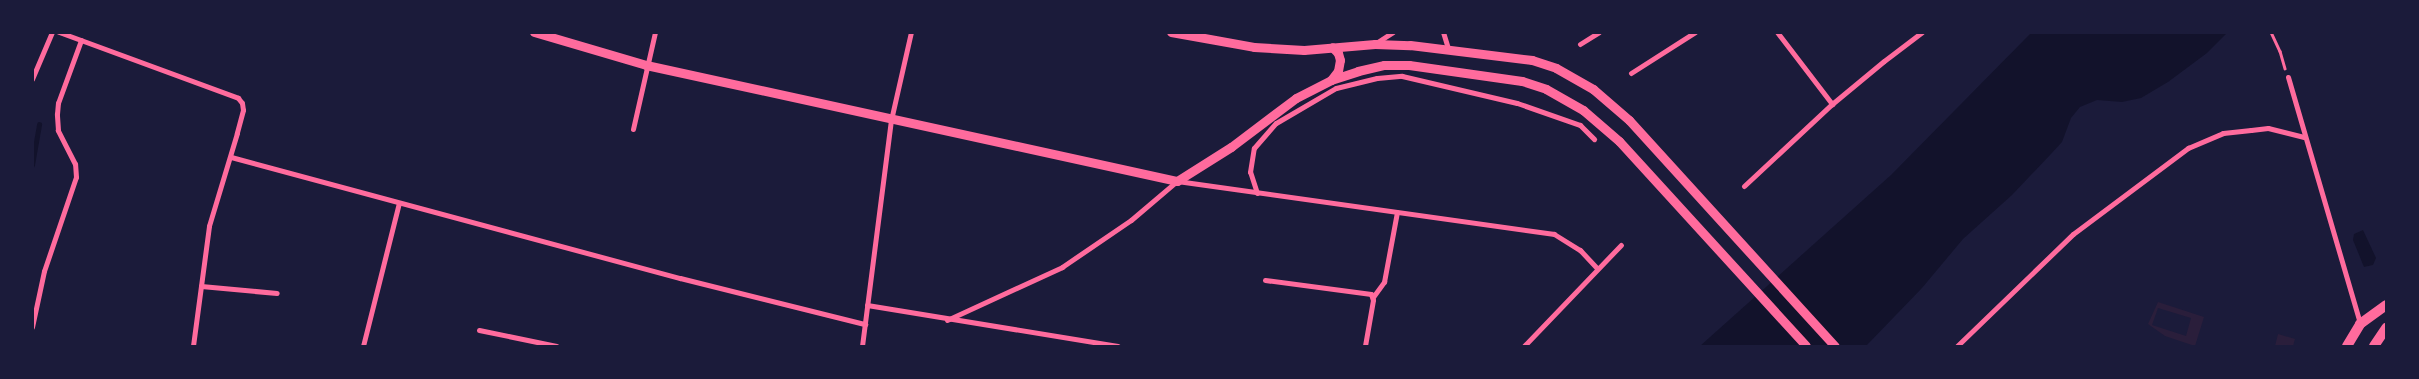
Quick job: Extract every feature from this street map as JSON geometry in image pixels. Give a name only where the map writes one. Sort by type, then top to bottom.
[{"type":"main road","points":[[2346,346],[2360,324],[2386,305]]},
{"type":"main road","points":[[2374,346],[2386,328]]},
{"type":"street","points":[[32,79],[52,32]]},
{"type":"street","points":[[59,32],[238,98],[242,103],[243,110],[231,157],[208,226],[193,346]]},
{"type":"street","points":[[534,32],[646,65],[1177,182],[1554,234],[1580,250],[1597,268]]},
{"type":"street","points":[[634,129],[646,65],[655,32]]},
{"type":"street","points":[[862,346],[891,120],[911,32]]},
{"type":"street","points":[[1171,32],[1254,47],[1304,50],[1375,44],[1448,48],[1532,60],[1556,68],[1593,89],[1629,120],[1835,346]]},
{"type":"street","points":[[1205,39],[1215,32]]},
{"type":"street","points":[[1375,44],[1393,32]]},
{"type":"street","points":[[1444,32],[1448,48]]},
{"type":"street","points":[[1580,44],[1600,32]]},
{"type":"street","points":[[1631,73],[1675,43],[1695,32]]},
{"type":"street","points":[[1777,32],[1832,104]]},
{"type":"street","points":[[1744,186],[1832,104],[1884,60],[1922,32]]},
{"type":"street","points":[[32,327],[44,271],[76,177],[75,164],[58,130],[57,114],[58,103],[81,40]]},
{"type":"street","points":[[1331,80],[1338,70],[1340,60],[1338,53],[1332,47]]},
{"type":"street","points":[[948,320],[1062,267],[1131,220],[1177,182],[1231,147],[1296,98],[1331,80],[1384,65],[1409,65],[1522,81],[1546,88],[1583,110],[1619,141],[1806,346]]},
{"type":"street","points":[[1257,193],[1250,172],[1254,148],[1276,123],[1336,88],[1377,78],[1402,76],[1517,103],[1580,125],[1594,139]]},
{"type":"street","points":[[2288,77],[2360,324]]},
{"type":"street","points":[[1331,80],[1336,88]]},
{"type":"street","points":[[1957,346],[2073,234],[2188,148],[2223,133],[2268,128],[2304,137]]},
{"type":"street","points":[[231,157],[680,278],[865,324]]},
{"type":"street","points":[[362,346],[399,202]]},
{"type":"street","points":[[1365,346],[1373,297],[1384,282],[1397,212]]},
{"type":"street","points":[[1524,346],[1621,245]]},
{"type":"street","points":[[1266,280],[1370,294],[1373,297]]},
{"type":"street","points":[[200,286],[277,293]]},
{"type":"street","points":[[867,305],[948,320],[1118,346]]},
{"type":"street","points":[[479,330],[556,346]]},
{"type":"path","points":[[2270,32],[2280,51],[2288,77]]},
{"type":"shaded area","points":[[2031,33],[2227,33],[2207,53],[2168,82],[2141,98],[2122,102],[2097,100],[2080,107],[2071,118],[2062,142],[2012,195],[1963,239],[1922,288],[1866,346],[1700,346],[1891,175]]},
{"type":"shaded area","points":[[2363,230],[2376,258],[2373,265],[2364,267],[2353,240],[2354,234]]},
{"type":"shaded area","points":[[2158,302],[2204,317],[2195,346],[2165,336],[2148,324]],"holes":[[[2158,308],[2191,318],[2186,336],[2152,325]]]},
{"type":"shaded area","points":[[2278,334],[2295,339],[2293,346],[2275,346]]},
{"type":"waterway","points":[[32,165],[39,125]]}]
